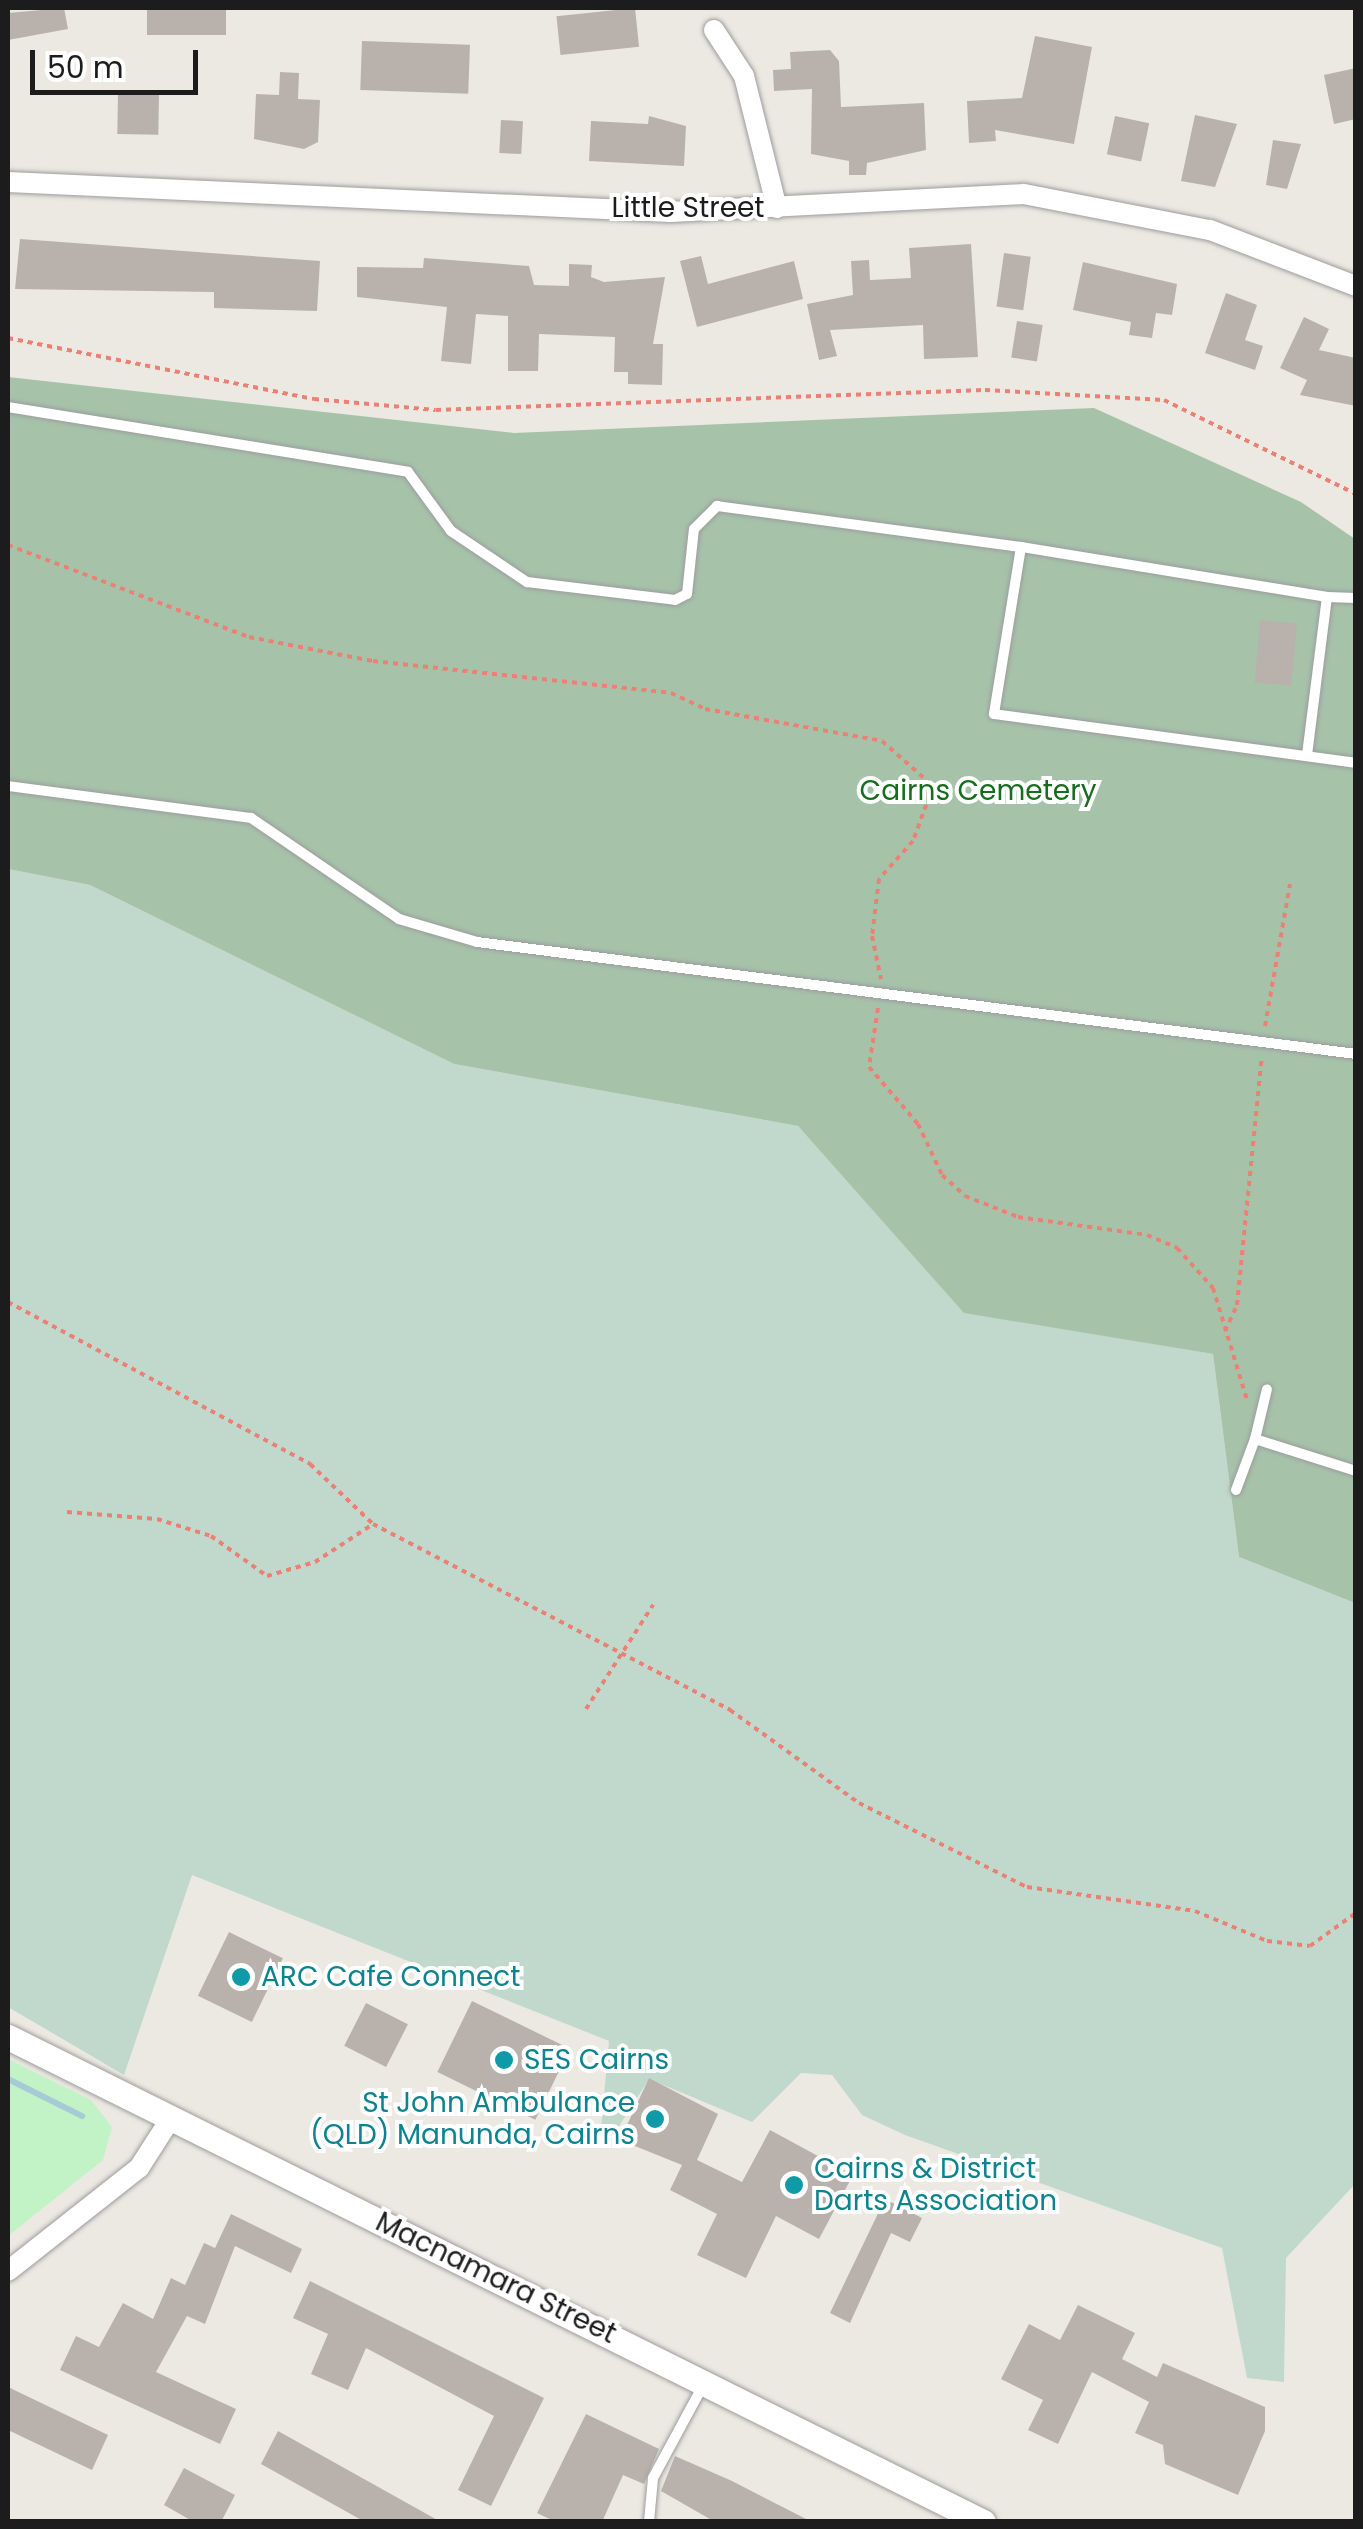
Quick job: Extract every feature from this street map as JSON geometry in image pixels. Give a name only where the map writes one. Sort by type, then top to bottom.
[{"type":"street","points":[[714,30],[744,76],[777,208]]},
{"type":"street","name":"Little Street","points":[[8,182],[670,212],[1040,196],[1210,230],[1356,286]]},
{"type":"street","name":"Macnamara Street","points":[[8,2037],[706,2381],[968,2518]]},
{"type":"street","points":[[8,2271],[138,2168],[171,2118]]},
{"type":"lane","points":[[8,407],[408,472],[451,531],[527,582],[674,600],[687,594],[694,530],[717,506],[1022,547],[1327,597],[1356,598]]},
{"type":"lane","points":[[1022,547],[994,714],[1356,763]]},
{"type":"lane","points":[[1307,755],[1327,597]]},
{"type":"lane","points":[[8,786],[250,818],[399,918],[477,942],[1356,1054]]},
{"type":"lane","points":[[1236,1490],[1255,1439],[1267,1390]]},
{"type":"lane","points":[[1255,1439],[1356,1470]]},
{"type":"lane","points":[[649,2522],[653,2478],[706,2381]]},
{"type":"path","points":[[8,338],[314,398],[436,410],[985,390],[1164,400],[1356,494]]},
{"type":"path","points":[[8,545],[249,637],[373,661],[672,693],[706,709],[882,741],[933,786],[872,905],[881,993],[869,1067],[918,1124],[942,1176],[965,1196],[1018,1217],[1147,1235],[1177,1248],[1212,1288],[1255,1439]]},
{"type":"path","points":[[1225,1332],[1238,1305],[1263,1042],[1290,884]]},
{"type":"path","points":[[8,1302],[310,1464],[373,1524],[730,1710],[859,1803],[1027,1887],[1195,1911],[1266,1941],[1310,1946],[1356,1913]]},
{"type":"path","points":[[67,1512],[157,1519],[211,1536],[268,1576],[315,1562],[373,1524]]},
{"type":"path","points":[[586,1709],[653,1605]]},
{"type":"green space","name":"Cairns Cemetery","points":[[8,377],[514,433],[1094,408],[1301,502],[1355,539],[1355,1603],[1239,1557],[1213,1354],[964,1313],[798,1126],[454,1064],[90,885],[8,869]]},
{"type":"green space","points":[[8,869],[90,885],[454,1064],[798,1126],[964,1312],[1213,1354],[1239,1557],[1355,1603],[1355,2184],[1286,2258],[1284,2382],[1247,2378],[1222,2248],[905,2135],[862,2115],[832,2075],[801,2073],[752,2122],[649,2079],[614,2134],[601,2128],[609,2041],[192,1875],[124,2075],[8,2007]]},
{"type":"green space","points":[[8,2059],[91,2100],[112,2127],[103,2160],[8,2236]]},
{"type":"building","points":[[64,8],[68,29],[8,40],[8,13]]},
{"type":"building","points":[[147,8],[226,8],[226,35],[147,35]]},
{"type":"building","points":[[635,8],[639,47],[561,55],[556,16]]},
{"type":"building","points":[[1035,36],[1092,47],[1074,144],[995,130],[996,141],[969,143],[967,101],[1022,98]]},
{"type":"building","points":[[362,41],[470,45],[468,94],[360,90]]},
{"type":"building","points":[[830,50],[839,61],[841,107],[924,103],[926,150],[867,163],[866,175],[849,175],[849,161],[811,154],[812,89],[774,91],[773,70],[791,69],[790,52]]},
{"type":"building","points":[[1356,68],[1356,119],[1334,124],[1324,75]]},
{"type":"building","points":[[280,72],[299,73],[298,99],[320,100],[318,142],[304,149],[254,139],[256,94],[279,95]]},
{"type":"building","points":[[118,94],[159,95],[158,135],[117,134]]},
{"type":"building","points":[[1195,115],[1237,124],[1215,187],[1181,181]]},
{"type":"building","points":[[649,116],[686,126],[684,166],[589,161],[591,121],[648,124]]},
{"type":"building","points":[[1115,116],[1149,123],[1141,161],[1107,154]]},
{"type":"building","points":[[501,120],[523,121],[521,154],[499,153]]},
{"type":"building","points":[[1273,140],[1301,144],[1287,189],[1266,185]]},
{"type":"building","points":[[20,239],[320,261],[317,311],[214,308],[214,292],[15,289]]},
{"type":"building","points":[[971,244],[978,357],[924,359],[923,325],[830,330],[837,356],[819,360],[807,304],[853,295],[851,261],[869,260],[870,280],[911,278],[909,248]]},
{"type":"building","points":[[1004,253],[1031,257],[1023,310],[996,306]]},
{"type":"building","points":[[701,256],[708,284],[794,261],[803,299],[697,327],[680,261]]},
{"type":"building","points":[[424,258],[529,266],[534,285],[569,286],[569,264],[592,265],[591,277],[604,282],[665,277],[653,344],[663,344],[662,385],[628,384],[628,372],[614,372],[615,337],[539,334],[538,371],[508,371],[508,316],[476,314],[471,364],[441,361],[447,307],[357,297],[357,267],[423,268]]},
{"type":"building","points":[[1083,262],[1177,284],[1172,315],[1156,313],[1152,338],[1129,335],[1131,322],[1073,310]]},
{"type":"building","points":[[1226,293],[1257,305],[1245,340],[1263,346],[1255,370],[1205,353]]},
{"type":"building","points":[[1304,317],[1329,329],[1319,350],[1356,358],[1356,406],[1300,395],[1307,380],[1280,368]]},
{"type":"building","points":[[1017,321],[1043,325],[1037,362],[1011,358]]},
{"type":"building","points":[[1260,620],[1297,623],[1291,686],[1255,683]]},
{"type":"building","name":"ARC Cafe Connect","points":[[229,1932],[283,1958],[252,2022],[198,1996]]},
{"type":"building","name":"SES Cairns","points":[[472,2001],[570,2049],[535,2120],[437,2072]]},
{"type":"building","points":[[366,2003],[408,2024],[386,2067],[344,2046]]},
{"type":"building","points":[[649,2078],[718,2114],[697,2160],[742,2182],[770,2130],[853,2175],[819,2239],[776,2216],[746,2278],[697,2255],[717,2214],[670,2190],[682,2165],[620,2140]]},
{"type":"building","points":[[885,2199],[922,2218],[910,2242],[891,2233],[850,2323],[830,2313]]},
{"type":"building","points":[[231,2214],[302,2249],[291,2273],[235,2246],[205,2324],[187,2316],[156,2372],[236,2409],[220,2444],[60,2370],[76,2336],[99,2347],[123,2303],[153,2319],[171,2278],[185,2285],[204,2243],[215,2248]]},
{"type":"building","points":[[310,2281],[544,2398],[491,2506],[458,2490],[494,2416],[366,2348],[348,2390],[311,2374],[328,2334],[293,2318]]},
{"type":"building","points":[[1078,2305],[1135,2333],[1122,2359],[1157,2377],[1163,2363],[1265,2407],[1265,2431],[1238,2495],[1165,2464],[1163,2445],[1135,2433],[1149,2402],[1092,2372],[1058,2444],[1028,2430],[1043,2400],[1001,2379],[1029,2324],[1060,2340]]},
{"type":"building","points":[[8,2387],[108,2435],[92,2470],[8,2430]]},
{"type":"building","points":[[586,2414],[659,2449],[644,2484],[623,2475],[602,2522],[556,2522],[537,2513]]},
{"type":"building","points":[[278,2431],[441,2522],[365,2522],[261,2464]]},
{"type":"building","points":[[675,2456],[812,2522],[715,2522],[661,2491]]},
{"type":"building","points":[[184,2468],[235,2495],[221,2522],[194,2522],[164,2505]]},
{"type":"waterway","points":[[8,2079],[82,2116]]},
{"type":"place","name":"ARC Cafe Connect","points":[[241,1977]]},
{"type":"place","name":"SES Cairns","points":[[504,2060]]},
{"type":"place","name":"St John Ambulance (QLD) Manunda, Cairns","points":[[655,2119]]},
{"type":"place","name":"Cairns & District Darts Association","points":[[794,2185]]}]
